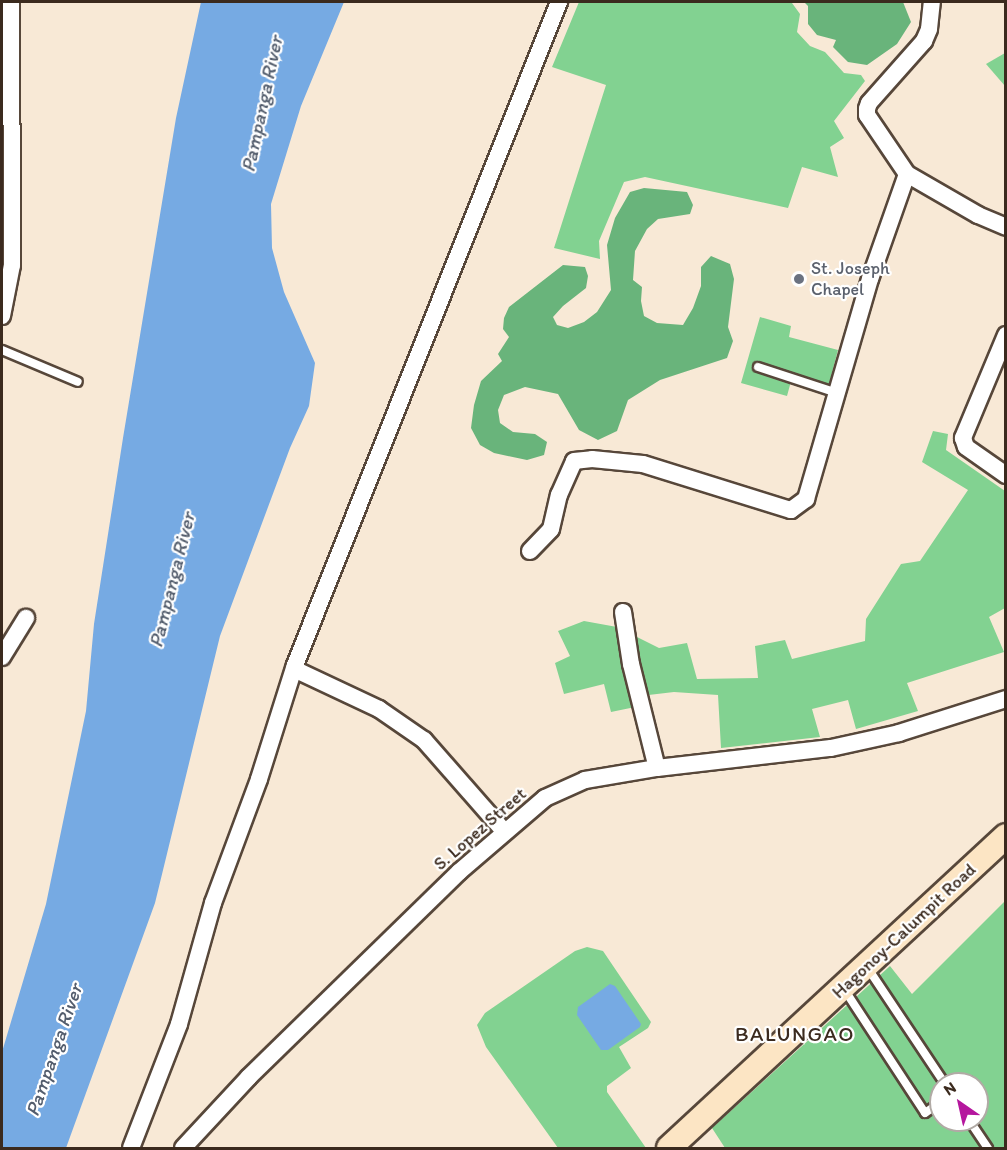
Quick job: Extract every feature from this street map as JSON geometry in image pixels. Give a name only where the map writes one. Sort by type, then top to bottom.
[{"type":"main road","name":"Hagonoy-Calumpit Road","points":[[674,1147],[1005,836]]},
{"type":"street","points":[[2,316],[12,265],[11,2]]},
{"type":"street","points":[[131,1149],[179,1024],[213,903],[259,779],[294,669],[559,2]]},
{"type":"street","points":[[932,2],[929,29],[924,41],[869,103],[867,115],[907,174],[978,216],[1005,227]]},
{"type":"street","points":[[530,551],[551,529],[559,495],[574,461],[591,459],[643,465],[791,510],[806,500],[870,279],[907,174]]},
{"type":"street","points":[[1005,334],[963,438],[966,447],[1005,475]]},
{"type":"street","points":[[623,612],[631,664],[657,768]]},
{"type":"street","points":[[2,657],[26,618]]},
{"type":"street","points":[[294,669],[379,709],[424,740],[504,831]]},
{"type":"street","name":"S. Lopez Street","points":[[183,1149],[249,1077],[504,831],[545,798],[585,780],[657,768],[831,748],[899,733],[1005,699]]},
{"type":"lane","points":[[2,350],[78,382]]},
{"type":"lane","points":[[758,367],[837,393]]},
{"type":"lane","points":[[867,966],[937,1072]]},
{"type":"lane","points":[[843,988],[925,1113],[929,1110]]},
{"type":"lane","points":[[977,1132],[988,1149]]},
{"type":"green space","points":[[579,2],[792,3],[800,14],[797,32],[810,46],[825,52],[844,73],[861,75],[865,81],[834,121],[844,138],[830,147],[838,177],[802,167],[788,208],[645,177],[624,182],[599,241],[600,259],[554,248],[606,85],[552,67]]},
{"type":"green space","points":[[804,2],[903,2],[911,22],[897,44],[867,65],[848,62],[833,47],[836,40],[817,35],[808,24],[808,6]]},
{"type":"green space","points":[[1005,53],[1005,86],[986,64]]},
{"type":"green space","points":[[644,188],[687,192],[693,205],[690,214],[658,219],[647,229],[635,251],[633,280],[642,287],[641,301],[644,316],[657,323],[683,325],[693,308],[701,286],[701,267],[711,256],[730,264],[734,279],[728,327],[733,341],[727,358],[660,380],[628,400],[617,431],[598,440],[579,430],[558,394],[525,387],[504,395],[498,410],[500,423],[513,432],[535,434],[547,442],[544,455],[527,460],[494,453],[480,445],[471,428],[474,405],[481,381],[502,361],[498,354],[509,337],[503,329],[504,318],[509,307],[563,265],[585,267],[588,276],[586,288],[553,317],[557,325],[568,328],[584,322],[597,312],[611,290],[607,245],[615,218],[630,192]]},
{"type":"green space","points":[[760,317],[791,326],[789,337],[838,350],[829,384],[793,374],[787,396],[741,383]]},
{"type":"green space","points":[[933,431],[948,434],[946,450],[1005,491],[1005,608],[989,617],[1004,652],[907,683],[918,711],[856,729],[848,700],[812,709],[820,737],[721,748],[718,695],[674,692],[640,696],[640,706],[611,712],[604,684],[564,694],[555,663],[570,656],[558,631],[584,621],[617,627],[659,648],[687,643],[697,679],[758,678],[755,646],[785,640],[792,659],[865,641],[866,619],[901,564],[920,561],[968,490],[922,462]]},
{"type":"green space","points":[[1005,901],[1005,1148],[725,1148],[712,1128],[890,966],[912,994]]},
{"type":"green space","points":[[587,947],[603,951],[651,1022],[648,1028],[619,1047],[631,1068],[607,1086],[607,1092],[646,1148],[558,1148],[486,1047],[477,1025],[485,1013],[575,951]]},
{"type":"water","name":"Pampanga River","points":[[201,2],[344,2],[301,106],[271,204],[272,248],[284,292],[315,363],[309,406],[290,448],[220,636],[155,903],[66,1148],[2,1148],[2,1052],[46,904],[86,711],[94,624],[123,438],[176,118]]},
{"type":"water","points":[[610,984],[615,986],[641,1024],[608,1050],[601,1050],[577,1015],[578,1007]]},
{"type":"place","name":"St. Joseph Chapel","points":[[799,279]]},
{"type":"district","name":"BALUNGAO","points":[[795,1034]]}]
